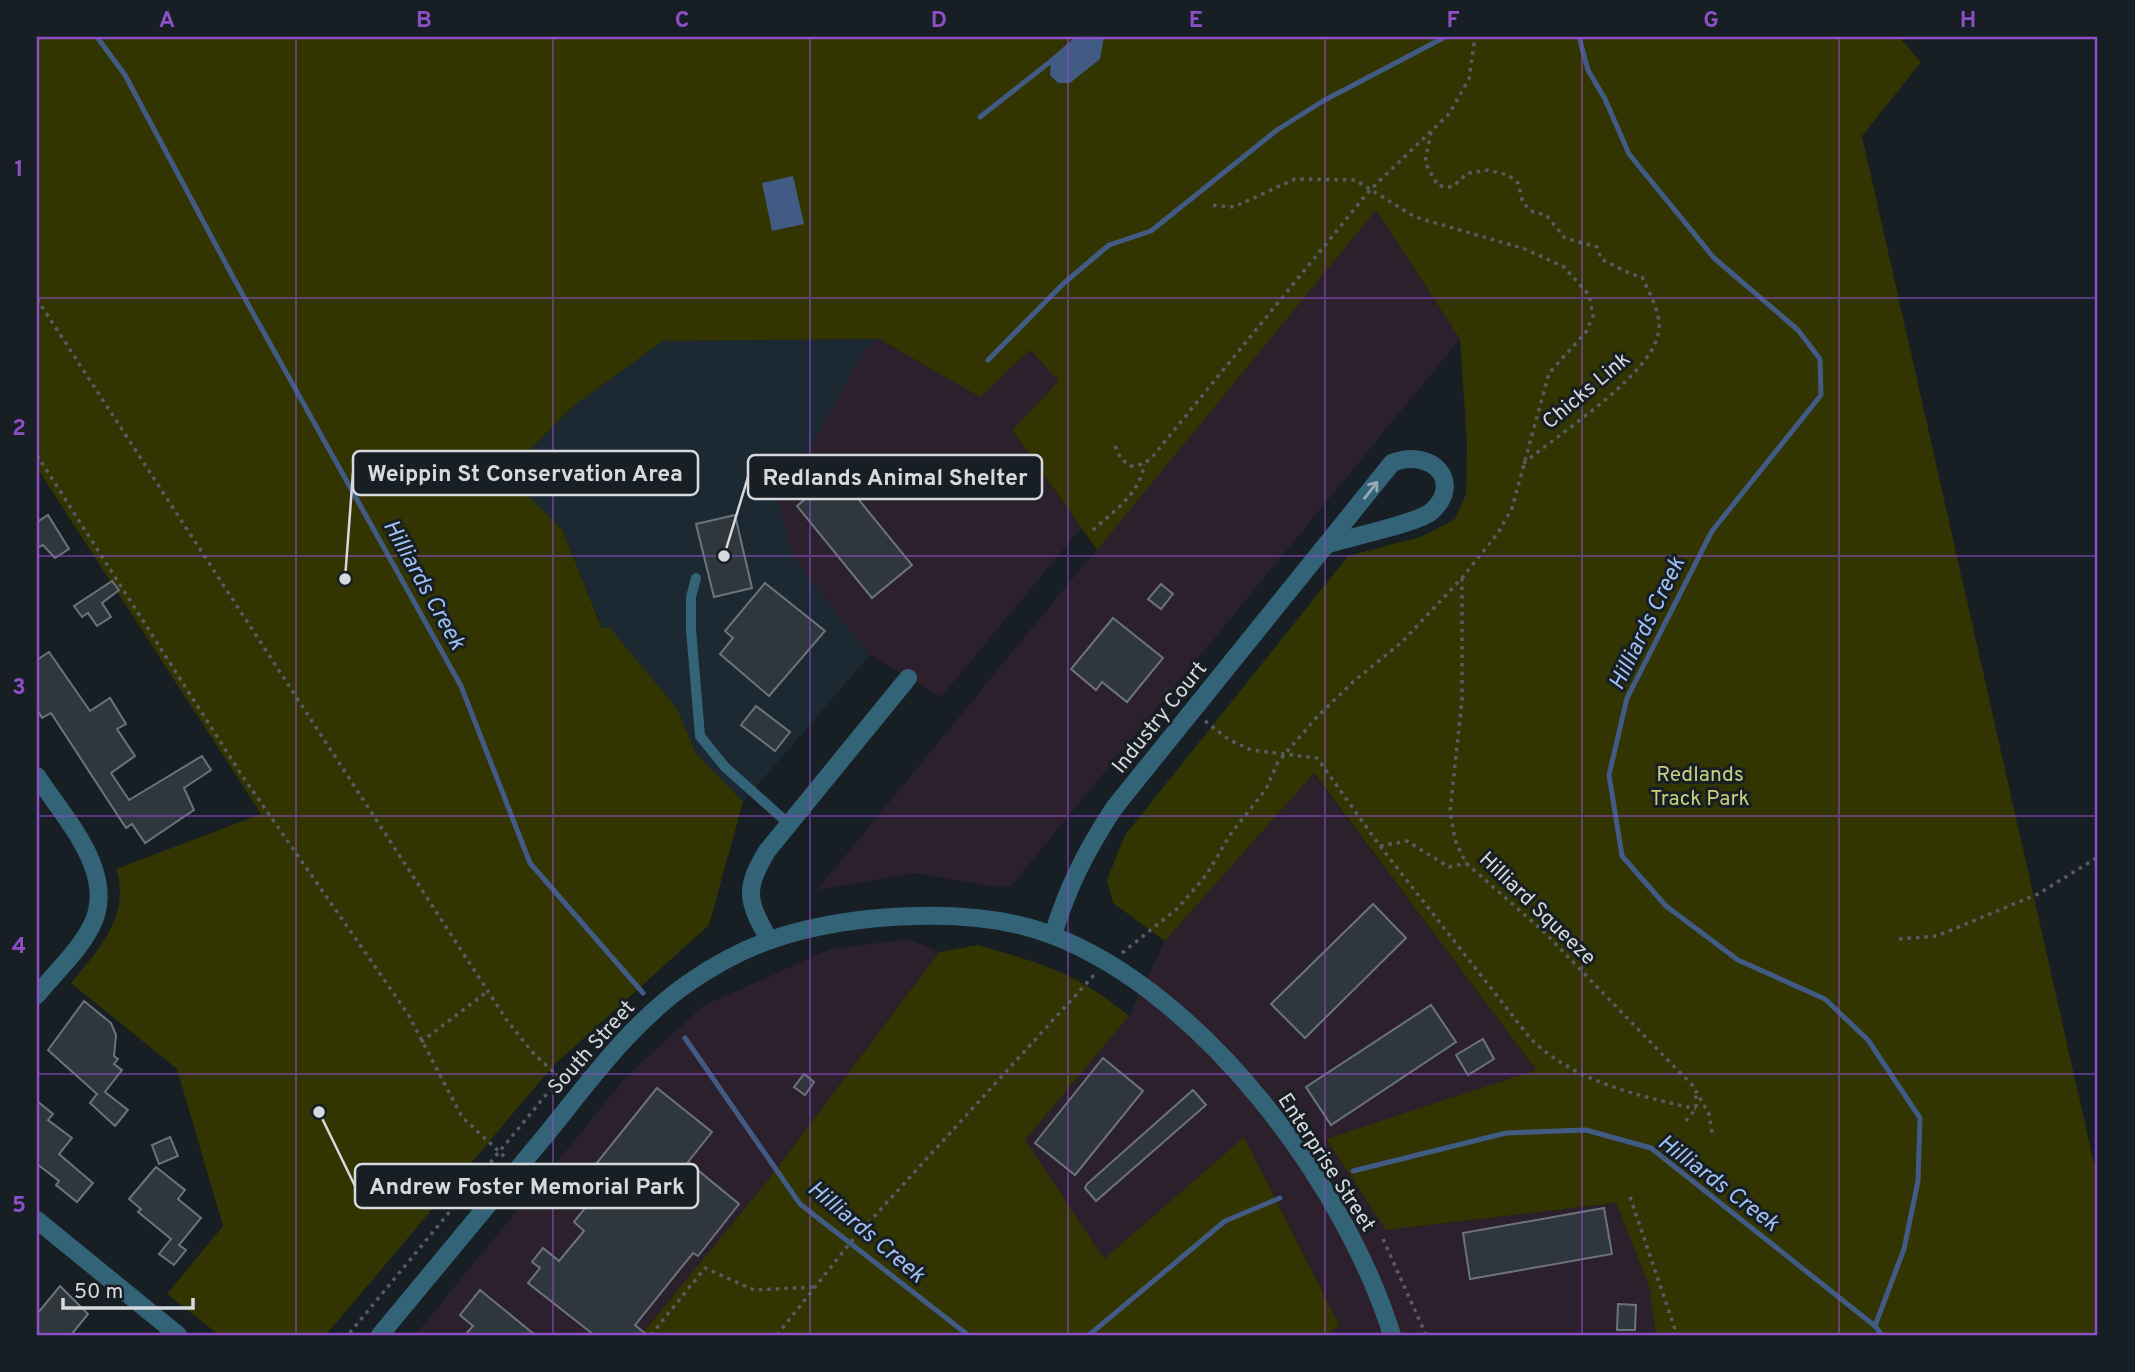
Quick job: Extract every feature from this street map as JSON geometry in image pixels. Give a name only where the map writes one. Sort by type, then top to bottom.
[{"type":"street","name":"Industry Court","points":[[1053,935],[1066,890],[1088,848],[1114,808],[1392,463],[1409,457],[1424,458],[1437,467],[1443,480],[1443,496],[1431,511],[1421,517],[1329,544]]},
{"type":"street","points":[[768,938],[753,911],[751,878],[767,851],[908,678]]},
{"type":"street","points":[[37,776],[96,869],[99,888],[91,927],[37,995]]},
{"type":"street","name":"Enterprise Street","points":[[768,938],[821,925],[905,916],[996,921],[1053,935],[1106,961],[1169,1006],[1239,1075],[1269,1111],[1316,1178],[1347,1231],[1380,1296],[1392,1335]]},
{"type":"street","name":"South Street","points":[[380,1335],[618,1046],[687,984],[768,938]]},
{"type":"street","points":[[37,1220],[178,1335]]},
{"type":"lane","points":[[696,578],[691,597],[691,630],[700,736],[725,767],[789,824]]},
{"type":"path","points":[[1093,530],[1131,494],[1142,479],[1144,464],[1370,190],[1449,114],[1469,79],[1475,37]]},
{"type":"path","name":"Chicks Link","points":[[1432,130],[1424,162],[1438,186],[1452,187],[1468,173],[1488,170],[1508,175],[1518,183],[1522,203],[1533,212],[1546,215],[1564,238],[1597,247],[1601,259],[1613,262],[1628,274],[1642,276],[1655,305],[1659,328],[1654,353],[1588,415],[1556,435],[1522,465]]},
{"type":"path","points":[[777,1335],[850,1242],[1106,961],[1127,951],[1178,908],[1207,874],[1230,835],[1266,789],[1286,752],[1353,682],[1402,642],[1462,578],[1499,533],[1507,516],[1549,373],[1586,332],[1593,316],[1589,295],[1564,267],[1525,248],[1415,217],[1355,180],[1294,179],[1234,206],[1212,205]]},
{"type":"path","points":[[37,299],[488,990],[533,1053],[560,1077],[348,1335]]},
{"type":"path","points":[[1115,446],[1121,459],[1130,466],[1144,464]]},
{"type":"path","points":[[37,455],[241,774],[408,1014],[462,1117],[517,1169]]},
{"type":"path","name":"Hilliard Squeeze","points":[[1462,578],[1462,700],[1450,811],[1455,840],[1466,863],[1544,932],[1696,1091],[1709,1114],[1712,1133]]},
{"type":"path","points":[[1192,711],[1228,739],[1251,751],[1286,752],[1317,758],[1380,846],[1530,1038],[1551,1059],[1611,1087],[1696,1109]]},
{"type":"path","points":[[1380,846],[1407,841],[1448,867],[1466,863]]},
{"type":"path","points":[[1899,939],[1937,936],[2038,894],[2098,857]]},
{"type":"path","points":[[421,1042],[488,990]]},
{"type":"path","points":[[1686,1121],[1696,1109],[1696,1091]]},
{"type":"path","points":[[1630,1197],[1677,1335]]},
{"type":"path","points":[[1382,1239],[1426,1335]]},
{"type":"path","points":[[650,1335],[705,1268],[754,1290],[815,1287]]},
{"type":"shaded area","points":[[1376,209],[1460,339],[1011,886],[995,887],[915,873],[817,890]]},
{"type":"shaded area","points":[[879,339],[865,350],[793,556],[870,655],[743,802],[695,752],[678,710],[603,628],[562,529],[505,473],[572,407],[663,341]]},
{"type":"shaded area","points":[[879,339],[980,397],[1030,350],[1059,381],[1012,430],[1081,528],[941,697],[870,655],[793,556],[779,504],[865,350]]},
{"type":"shaded area","points":[[1313,773],[1536,1070],[1326,1140],[1386,1230],[1616,1203],[1649,1286],[1656,1335],[1324,1335],[1340,1325],[1244,1137],[1104,1259],[1025,1140],[1129,1016],[1165,941]]},
{"type":"shaded area","points":[[908,939],[939,952],[768,1180],[641,1335],[415,1335],[627,1076],[703,1006],[831,949]]},
{"type":"green space","name":"Redlands Track Park","points":[[37,37],[1899,37],[1921,62],[1862,136],[2098,1181],[2098,1335],[1656,1335],[1649,1286],[1616,1203],[1386,1230],[1326,1139],[1536,1070],[1314,773],[1165,941],[1113,903],[1107,880],[1125,835],[1348,556],[1420,537],[1455,519],[1466,494],[1467,445],[1460,339],[1376,210],[1097,550],[1012,430],[1059,381],[1030,350],[980,397],[879,339],[663,341],[572,407],[506,474],[562,529],[602,628],[610,628],[678,710],[695,752],[743,802],[709,925],[553,1066],[326,1335],[219,1335],[167,1294],[223,1226],[177,1069],[71,983],[101,945],[116,917],[120,886],[116,869],[261,814],[37,468]]},
{"type":"green space","points":[[978,945],[1058,971],[1092,989],[1129,1016],[1025,1140],[1104,1259],[1244,1137],[1340,1326],[1324,1335],[641,1335],[768,1180],[939,952]]},
{"type":"water","points":[[1075,37],[1104,37],[1100,59],[1070,83],[1058,83],[1050,75],[1051,58]]},
{"type":"water","points":[[793,176],[804,224],[772,231],[762,183]]},
{"type":"building","points":[[837,473],[912,565],[872,598],[797,506]]},
{"type":"building","points":[[48,515],[69,549],[55,558],[43,545],[37,548],[37,522]]},
{"type":"building","points":[[735,515],[752,588],[714,597],[696,524]]},
{"type":"building","points":[[112,581],[119,590],[102,603],[111,617],[97,626],[88,613],[82,617],[74,606]]},
{"type":"building","points":[[765,583],[825,631],[769,696],[720,654],[733,638],[725,631]]},
{"type":"building","points":[[1161,584],[1173,594],[1161,609],[1148,599]]},
{"type":"building","points":[[1113,618],[1163,658],[1127,702],[1102,682],[1096,690],[1071,669]]},
{"type":"building","points":[[49,652],[90,711],[110,698],[126,724],[117,729],[135,756],[111,773],[129,800],[202,756],[211,770],[184,788],[194,810],[145,843],[132,824],[126,828],[51,713],[42,718],[37,709],[37,660]]},
{"type":"building","points":[[756,706],[790,732],[775,751],[741,725]]},
{"type":"building","points":[[1373,904],[1406,938],[1305,1038],[1271,1004]]},
{"type":"building","points":[[84,1001],[111,1023],[116,1035],[114,1056],[118,1059],[114,1064],[122,1070],[105,1092],[128,1110],[115,1126],[90,1103],[97,1094],[48,1050]]},
{"type":"building","points":[[1431,1005],[1456,1042],[1331,1125],[1306,1087]]},
{"type":"building","points":[[1483,1039],[1494,1059],[1468,1075],[1456,1055]]},
{"type":"building","points":[[1103,1058],[1143,1091],[1075,1175],[1035,1143]]},
{"type":"building","points":[[804,1074],[814,1082],[805,1095],[794,1087]]},
{"type":"building","points":[[657,1088],[712,1132],[688,1162],[739,1204],[698,1256],[693,1253],[635,1325],[647,1335],[594,1335],[528,1283],[540,1268],[532,1262],[543,1248],[559,1261],[584,1231],[574,1222],[606,1182],[591,1170]]},
{"type":"building","points":[[1193,1090],[1206,1105],[1096,1201],[1085,1188],[1087,1184]]},
{"type":"building","points":[[37,1101],[53,1114],[48,1120],[72,1138],[59,1154],[93,1183],[77,1202],[56,1185],[59,1181],[37,1164]]},
{"type":"building","points":[[170,1137],[178,1156],[159,1164],[152,1145]]},
{"type":"building","points":[[156,1167],[185,1190],[178,1199],[201,1218],[179,1245],[186,1250],[174,1265],[159,1254],[171,1239],[138,1212],[141,1209],[129,1199]]},
{"type":"building","points":[[1604,1208],[1612,1254],[1470,1279],[1463,1233]]},
{"type":"building","points":[[60,1286],[88,1314],[71,1335],[37,1335],[37,1314]]},
{"type":"building","points":[[480,1290],[535,1335],[465,1335],[473,1326],[460,1315]]},
{"type":"building","points":[[1618,1304],[1636,1305],[1635,1330],[1617,1330]]},
{"type":"waterway","name":"Hilliards Creek","points":[[97,37],[125,75],[234,279],[461,686],[530,863],[643,993]]},
{"type":"waterway","points":[[988,360],[1064,283],[1109,245],[1151,231],[1277,130],[1323,101],[1445,37]]},
{"type":"waterway","name":"Hilliards Creek","points":[[1579,37],[1588,70],[1605,99],[1629,154],[1714,258],[1798,330],[1820,359],[1821,395],[1712,531],[1627,698],[1609,775],[1622,856],[1666,906],[1738,960],[1825,999],[1868,1040],[1920,1118],[1918,1181],[1904,1249],[1875,1326],[1882,1335]]},
{"type":"waterway","points":[[980,117],[1055,58]]},
{"type":"waterway","name":"Hilliards Creek","points":[[685,1038],[800,1204],[968,1335]]},
{"type":"waterway","name":"Hilliards Creek","points":[[1353,1171],[1506,1133],[1586,1130],[1651,1148],[1875,1326]]},
{"type":"waterway","name":"Hilliards Creek","points":[[1089,1335],[1225,1221],[1280,1198]]},
{"type":"place","name":"Redlands Animal Shelter","points":[[724,556]]},
{"type":"place","name":"Weippin St Conservation Area","points":[[345,579]]},
{"type":"place","name":"Andrew Foster Memorial Park","points":[[319,1112]]}]
